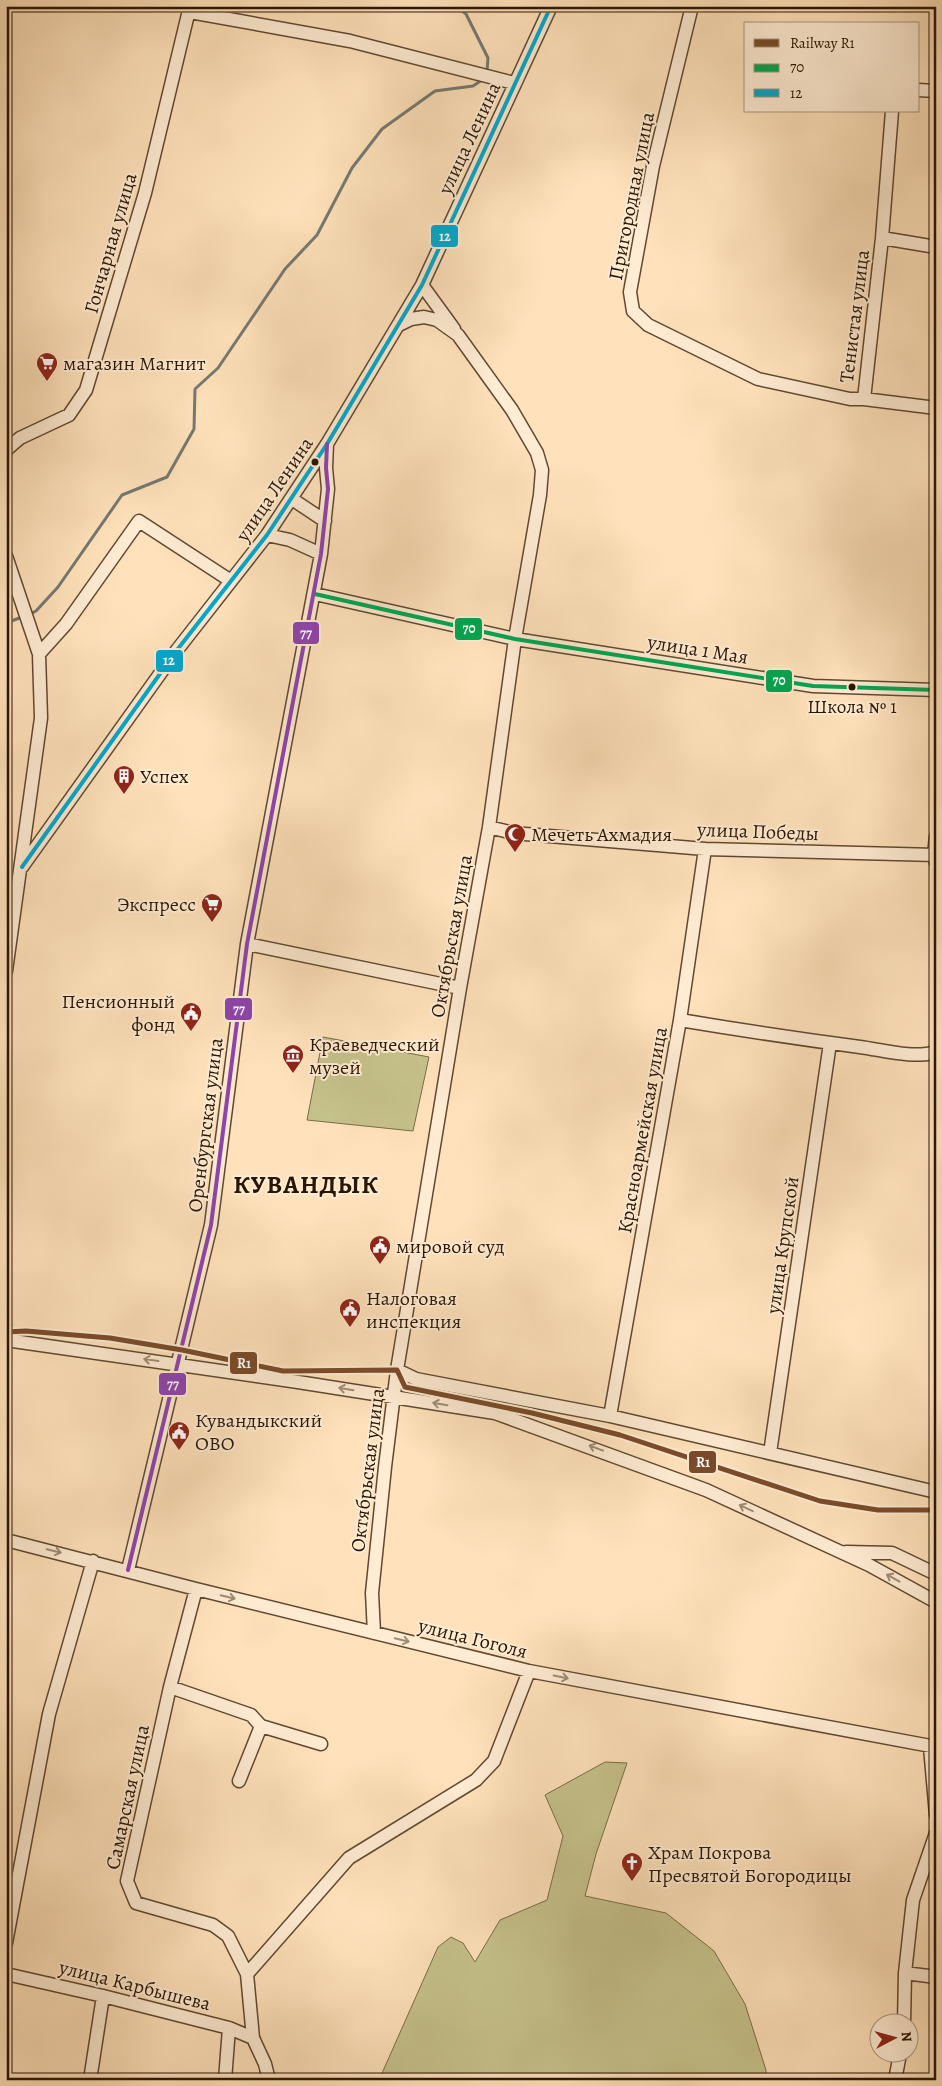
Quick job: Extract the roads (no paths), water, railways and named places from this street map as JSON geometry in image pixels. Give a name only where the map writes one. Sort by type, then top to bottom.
[{"type":"street","name":"улица Ленина","points":[[6,971],[22,867],[177,650],[268,535],[327,444],[422,285],[551,6]]},
{"type":"street","name":"Пригородная улица","points":[[692,6],[654,166],[630,292],[633,311],[648,325],[707,353]]},
{"type":"street","points":[[190,9],[350,41],[514,84]]},
{"type":"street","name":"Гончарная улица","points":[[6,450],[20,438],[69,416],[86,390],[145,193],[190,9]]},
{"type":"street","points":[[920,90],[936,91]]},
{"type":"street","name":"Тенистая улица","points":[[864,399],[882,238],[892,112]]},
{"type":"street","name":"Тенистая улица","points":[[882,238],[936,247]]},
{"type":"street","points":[[422,285],[458,335]]},
{"type":"street","name":"Октябрьская улица","points":[[374,1633],[372,1593],[397,1370],[460,988],[489,827],[515,639],[540,496],[542,470],[537,452],[512,410],[458,335],[436,320],[424,317],[398,325]]},
{"type":"street","name":"Тенистая улица","points":[[707,353],[758,379],[850,399],[936,408]]},
{"type":"street","name":"Оренбургская улица","points":[[128,1570],[211,1225],[247,944],[315,594],[321,554],[328,489],[326,468],[327,444]]},
{"type":"street","points":[[292,499],[325,521]]},
{"type":"street","points":[[39,654],[66,624],[139,521],[231,581]]},
{"type":"street","points":[[268,535],[290,540],[321,554]]},
{"type":"street","points":[[6,556],[17,594],[39,654],[41,718],[22,867]]},
{"type":"street","name":"улица 1 Мая","points":[[315,594],[515,639],[813,686],[936,690]]},
{"type":"street","name":"улица Победы","points":[[489,827],[512,833],[705,849],[935,857]]},
{"type":"street","points":[[935,857],[936,836]]},
{"type":"street","name":"Красноармейская улица","points":[[610,1416],[680,1020],[705,849]]},
{"type":"street","points":[[247,944],[460,988]]},
{"type":"street","points":[[680,1020],[830,1043],[926,1055],[936,1052]]},
{"type":"street","name":"улица Крупской","points":[[770,1453],[830,1043]]},
{"type":"street","points":[[6,1340],[394,1396],[495,1413],[560,1435],[706,1490],[869,1565],[936,1602]]},
{"type":"street","points":[[397,1370],[416,1379],[610,1416],[936,1492]]},
{"type":"street","name":"улица Гоголя","points":[[6,1540],[529,1671],[933,1747]]},
{"type":"street","points":[[841,1552],[892,1553],[936,1574]]},
{"type":"street","points":[[6,1944],[48,1714],[93,1561]]},
{"type":"street","name":"Самарская улица","points":[[196,1589],[170,1687],[127,1882],[136,1903],[213,1924],[228,1936],[247,1974]]},
{"type":"street","points":[[269,2080],[265,2064],[253,2038],[247,1974],[349,1858],[476,1780],[494,1761],[529,1671]]},
{"type":"street","points":[[170,1687],[252,1715],[261,1726],[321,1744]]},
{"type":"street","points":[[239,1782],[261,1726]]},
{"type":"street","points":[[933,1747],[936,1815]]},
{"type":"street","points":[[904,2014],[905,1973],[913,1900],[936,1833]]},
{"type":"street","points":[[905,1973],[936,1977]]},
{"type":"street","name":"улица Карбышева","points":[[6,1974],[229,2028],[253,2038]]},
{"type":"street","points":[[90,2080],[103,1996]]},
{"type":"street","points":[[225,2080],[229,2028]]},
{"type":"street","points":[[895,2080],[898,2064]]},
{"type":"waterway","points":[[456,6],[466,14],[488,58],[487,71]]},
{"type":"waterway","points":[[30,614],[36,611],[58,587],[122,495],[167,477],[194,429],[195,389],[218,368],[285,269],[317,235],[352,168],[382,129],[435,91],[473,86],[482,80]]},
{"type":"waterway","points":[[6,623],[22,617]]},
{"type":"rail line","name":"R1","points":[[6,1332],[26,1331],[110,1338],[182,1350],[283,1371],[397,1370],[405,1387],[532,1413],[620,1435],[820,1501],[878,1510],[936,1510]]},
{"type":"place","name":"магазин Магнит","points":[[47,382]]},
{"type":"place","name":"Школа № 1","points":[[852,687]]},
{"type":"place","name":"Успех","points":[[124,795]]},
{"type":"place","name":"Мечеть Ахмадия","points":[[515,853]]},
{"type":"place","name":"Экспресс","points":[[212,923]]},
{"type":"place","name":"Пенсионный фонд","points":[[191,1032]]},
{"type":"place","name":"Краеведческий музей","points":[[293,1074]]},
{"type":"place","name":"мировой суд","points":[[380,1265]]},
{"type":"place","name":"Налоговая инспекция","points":[[350,1328]]},
{"type":"place","name":"Кувандыкский ОВО","points":[[179,1451]]},
{"type":"place","name":"Храм Покрова Пресвятой Богородицы","points":[[632,1882]]},
{"type":"district","name":"КУВАНДЫК","points":[[306,1184]]}]
